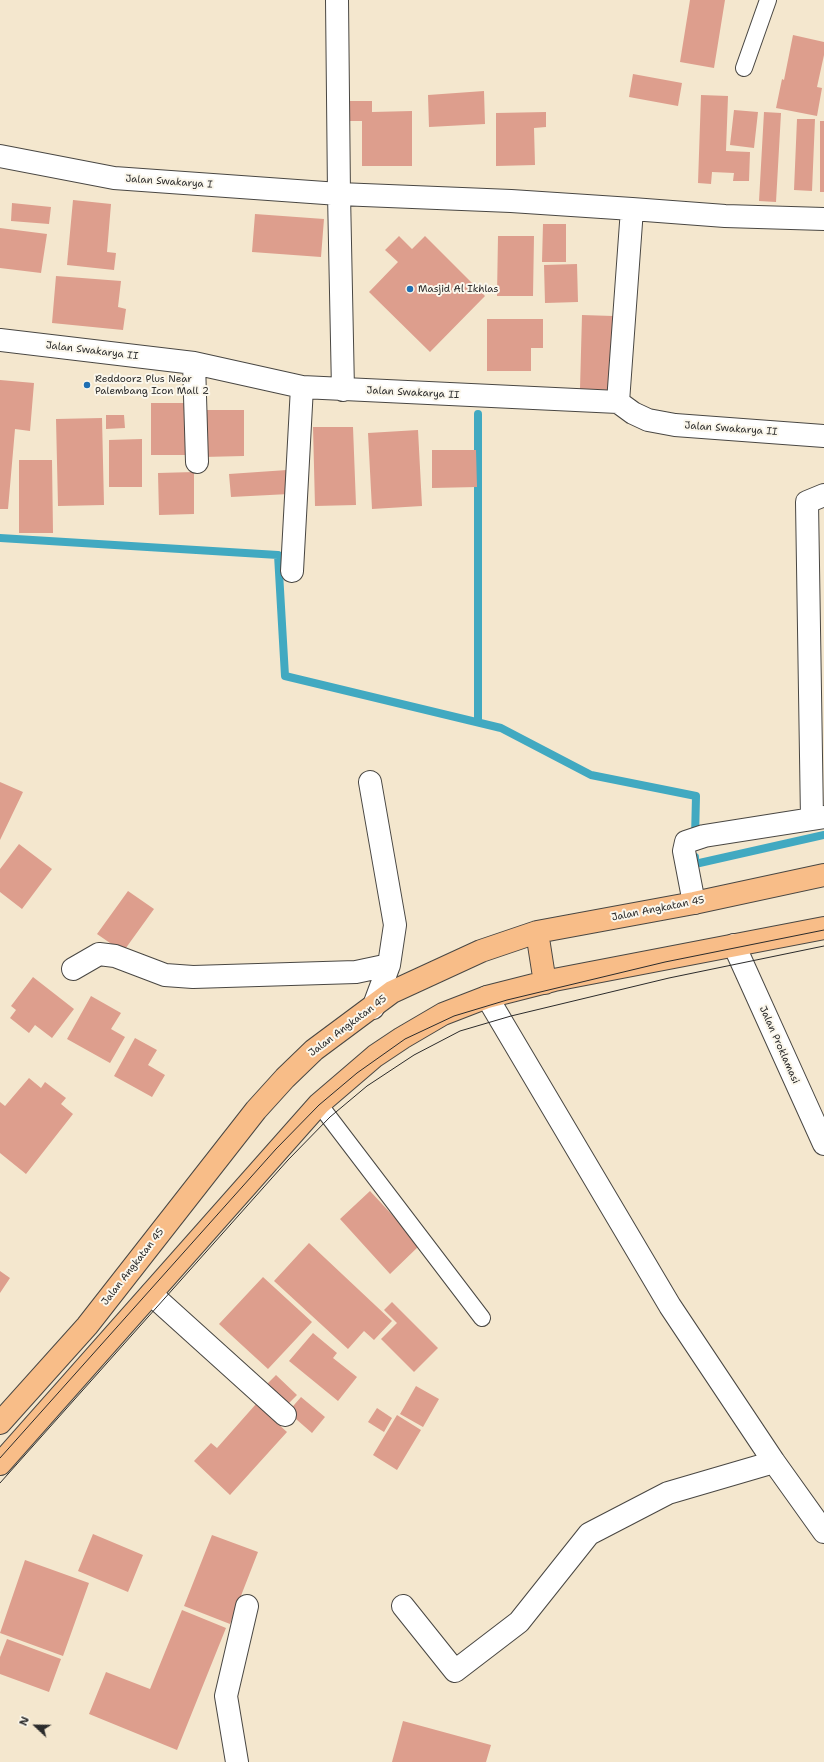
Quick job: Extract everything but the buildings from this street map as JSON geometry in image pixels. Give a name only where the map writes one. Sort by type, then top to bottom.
[{"type":"main road","name":"Jalan Angkatan 45","points":[[0,1423],[87,1326],[256,1110],[280,1083],[314,1050],[373,1008],[392,992],[415,980],[481,951],[537,932],[694,903],[824,875]]},
{"type":"main road","points":[[0,1464],[320,1104],[375,1056],[402,1038],[443,1014],[487,997],[545,983],[824,928]]},
{"type":"main road","points":[[537,932],[545,983]]},
{"type":"street","points":[[337,0],[339,194],[344,390]]},
{"type":"street","name":"Jalan Swakarya I","points":[[0,156],[114,178],[339,194],[511,201],[725,216],[824,219]]},
{"type":"street","points":[[618,402],[632,209]]},
{"type":"street","name":"Jalan Swakarya II","points":[[0,340],[194,363],[302,387],[618,402],[633,413],[648,420],[675,425],[824,436]]},
{"type":"street","points":[[194,363],[197,462]]},
{"type":"street","points":[[292,571],[302,387]]},
{"type":"street","points":[[694,903],[684,851],[695,839],[818,818],[807,502],[824,495]]},
{"type":"street","points":[[370,782],[395,925],[389,966],[373,1008]]},
{"type":"street","name":"Jalan Proklamasi","points":[[734,946],[824,1144]]},
{"type":"street","points":[[73,969],[99,954],[115,956],[165,975],[193,978],[356,972],[389,966]]},
{"type":"street","points":[[487,997],[670,1306],[774,1462],[824,1532]]},
{"type":"street","points":[[151,1294],[286,1415]]},
{"type":"street","points":[[403,1606],[455,1671],[518,1622],[589,1534],[668,1493],[774,1462]]},
{"type":"street","points":[[237,1762],[226,1696],[247,1606]]},
{"type":"lane","points":[[744,68],[768,0]]},
{"type":"lane","points":[[320,1104],[482,1318]]},
{"type":"waterway","points":[[478,414],[478,722]]},
{"type":"waterway","points":[[0,538],[278,555],[285,676],[501,728],[591,775],[696,796],[695,838]]},
{"type":"waterway","points":[[695,857],[695,864],[824,835]]},
{"type":"tram line","points":[[0,1458],[276,1149],[319,1105],[357,1073],[405,1039],[454,1016],[507,1000],[665,962],[824,930]]},
{"type":"tram line","points":[[0,1483],[288,1160],[330,1117],[367,1086],[414,1055],[460,1031],[511,1016],[669,978],[824,946]]},
{"type":"place","name":"Masjid Al Ikhlas","points":[[410,289]]},
{"type":"place","name":"Reddoorz Plus Near Palembang Icon Mall 2","points":[[87,385]]}]
